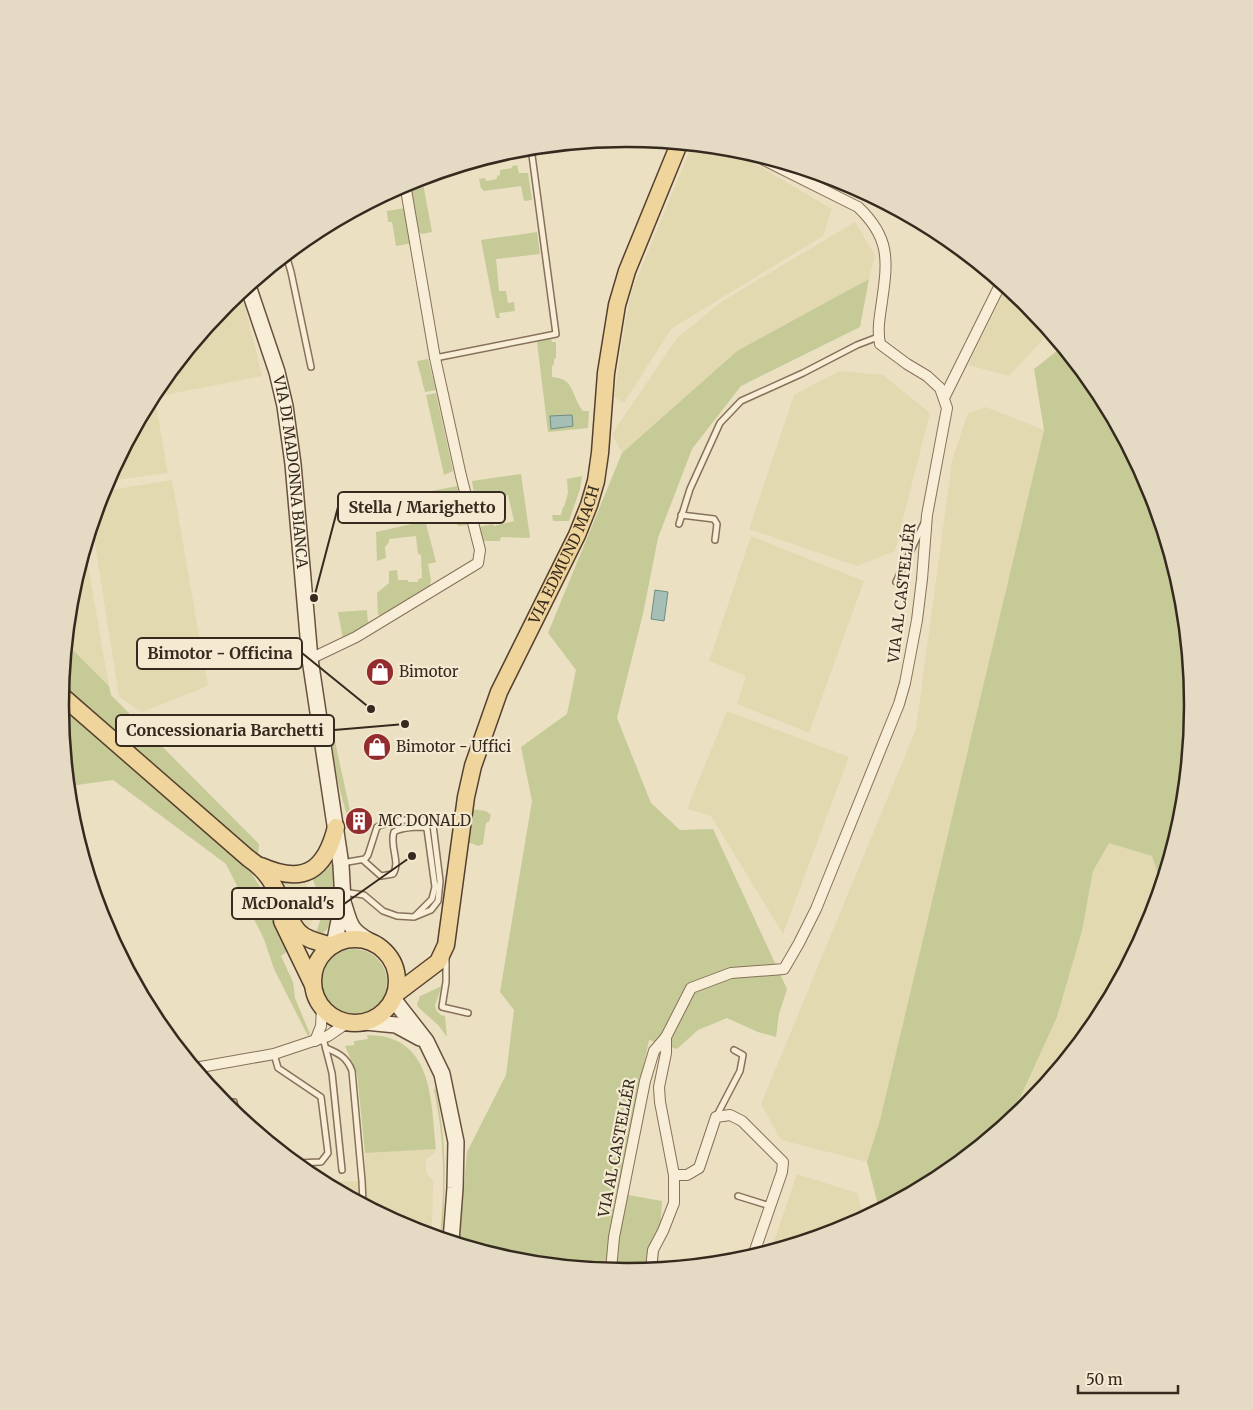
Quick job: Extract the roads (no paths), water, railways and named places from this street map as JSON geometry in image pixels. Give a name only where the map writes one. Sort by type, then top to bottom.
[{"type":"main road","name":"VIA EDMUND MACH","points":[[395,996],[438,962],[446,945],[462,820],[473,766],[499,692],[577,535],[589,505],[596,481],[600,453],[606,373],[617,306],[627,271],[677,150]]},
{"type":"main road","name":"VIA DI MADONNA BIANCA","points":[[251,294],[285,406],[293,464],[310,660],[336,827],[343,897],[350,922],[356,933],[368,940]]},
{"type":"main road","points":[[69,702],[255,862],[273,884],[299,932],[309,939],[333,945]]},
{"type":"main road","points":[[255,862],[286,875],[306,872],[325,858],[333,842],[336,827]]},
{"type":"main road","points":[[255,862],[260,877],[313,985]]},
{"type":"main road","name":"VIA DI MADONNA BIANCA","points":[[333,945],[343,897]]},
{"type":"main road","points":[[365,1022],[379,1016],[388,1008],[395,996],[398,976],[393,961],[378,945],[368,940],[356,938],[343,940],[333,945],[320,957],[314,970],[314,993],[322,1008],[333,1017],[347,1023],[365,1022],[396,1025],[426,1041]]},
{"type":"main road","points":[[393,961],[415,967],[424,967],[438,962]]},
{"type":"main road","points":[[395,996],[426,1041],[442,1074],[456,1142],[451,1234]]},
{"type":"street","points":[[783,170],[858,208],[877,229],[887,259],[878,337],[880,344],[887,351],[927,376],[940,388],[944,398]]},
{"type":"street","points":[[310,660],[356,637],[478,563],[480,550],[461,476],[436,358],[407,193]]},
{"type":"street","points":[[944,398],[998,289]]},
{"type":"street","name":"VIA AL CASTELLÉR","points":[[612,1263],[614,1237],[645,1081],[654,1051],[666,1037],[691,988],[730,973],[784,969],[799,944],[835,864],[899,704],[917,620],[927,516],[946,408],[944,398]]},
{"type":"street","points":[[321,1042],[322,1008]]},
{"type":"street","points":[[202,1067],[274,1054],[321,1042],[347,1023]]},
{"type":"street","name":"VIA AL CASTELLÉR","points":[[652,1262],[653,1250],[674,1203],[674,1175],[660,1102],[659,1087],[666,1053],[666,1037]]},
{"type":"street","points":[[674,1175],[687,1176],[699,1168],[716,1117],[730,1115],[742,1121],[783,1162],[782,1172],[756,1247]]},
{"type":"lane","points":[[436,358],[556,334],[532,156]]},
{"type":"lane","points":[[288,262],[311,367]]},
{"type":"lane","points":[[679,524],[690,489],[720,423],[734,407],[741,401],[803,373],[856,345],[878,337]]},
{"type":"lane","points":[[681,515],[714,519],[717,524],[714,540]]},
{"type":"lane","points":[[896,582],[927,516]]},
{"type":"lane","points":[[341,864],[362,860],[368,855],[377,827],[381,825],[419,819],[433,825],[440,872],[438,901],[431,910],[414,917],[393,915],[383,911],[364,895],[343,897]]},
{"type":"lane","points":[[362,860],[381,876],[392,874],[396,868],[392,838],[394,832],[422,827],[427,829],[435,887],[432,899],[414,917]]},
{"type":"lane","points":[[446,945],[446,982],[442,1007],[468,1013]]},
{"type":"lane","points":[[321,1042],[332,1073],[342,1170]]},
{"type":"lane","points":[[321,1042],[340,1054],[349,1063],[352,1070],[363,1196]]},
{"type":"lane","points":[[716,1117],[740,1071],[743,1055],[734,1050]]},
{"type":"lane","points":[[274,1054],[278,1068],[322,1097],[328,1153],[321,1162],[308,1163]]},
{"type":"lane","points":[[738,1196],[770,1206]]},
{"type":"water","points":[[572,415],[573,426],[551,429],[550,416]]},
{"type":"water","points":[[655,590],[668,592],[664,621],[651,619]]},
{"type":"place","name":"Stella / Marighetto","points":[[314,598]]},
{"type":"place","name":"Bimotor","points":[[380,672]]},
{"type":"place","name":"Bimotor - Officina","points":[[371,709]]},
{"type":"place","name":"Concessionaria Barchetti","points":[[405,724]]},
{"type":"place","name":"Bimotor - Uffici","points":[[377,747]]},
{"type":"place","name":"MC DONALD","points":[[359,821]]},
{"type":"place","name":"McDonald's","points":[[412,856]]}]
